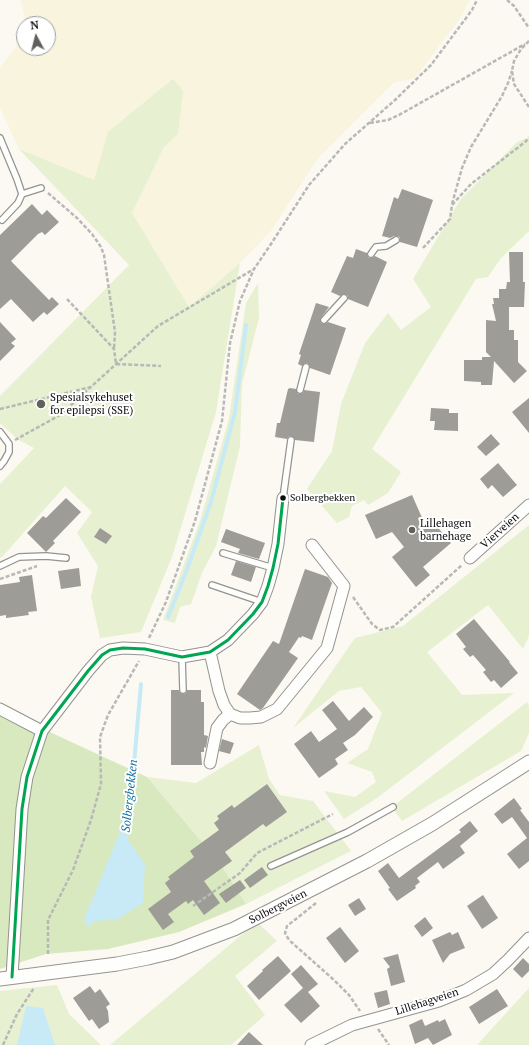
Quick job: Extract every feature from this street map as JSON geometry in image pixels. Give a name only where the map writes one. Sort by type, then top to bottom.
[{"type":"street","points":[[6,978],[22,809],[27,777],[42,731],[88,671],[102,655],[110,650],[123,648],[145,649],[182,657],[210,652],[228,640],[253,614],[262,602],[273,568],[278,544],[283,498]]},
{"type":"street","name":"Vierveien","points":[[470,558],[529,505]]},
{"type":"street","points":[[210,652],[219,691],[224,706],[230,714],[240,718],[261,717],[277,709],[327,648],[344,586],[312,545]]},
{"type":"street","points":[[0,709],[42,731]]},
{"type":"street","points":[[210,763],[217,728],[230,714]]},
{"type":"street","name":"Solbergveien","points":[[6,978],[117,964],[148,958],[173,952],[234,929],[373,858],[432,824],[529,762]]},
{"type":"street","name":"Lillehagveien","points":[[311,1045],[352,1025],[439,1001],[466,990],[493,974],[529,938]]},
{"type":"lane","points":[[0,138],[22,194],[18,203],[2,220]]},
{"type":"lane","points":[[22,194],[41,188]]},
{"type":"lane","points":[[371,254],[376,247],[386,246],[396,240]]},
{"type":"lane","points":[[324,320],[344,298]]},
{"type":"lane","points":[[300,390],[306,367]]},
{"type":"lane","points":[[0,432],[9,444],[9,452],[0,466]]},
{"type":"lane","points":[[283,498],[291,440]]},
{"type":"lane","points":[[223,553],[273,568]]},
{"type":"lane","points":[[0,566],[19,557],[46,556],[66,558]]},
{"type":"lane","points":[[212,585],[262,602]]},
{"type":"lane","points":[[182,657],[183,690]]},
{"type":"lane","points":[[271,866],[348,832],[393,807]]},
{"type":"path","points":[[48,954],[48,920],[73,870],[91,820],[101,784],[100,737],[108,715],[145,649],[166,602],[197,513],[222,421],[230,343],[240,302],[254,268],[309,185],[345,144],[431,65],[472,10],[477,0]]},
{"type":"path","points":[[507,0],[514,6],[529,28]]},
{"type":"path","points":[[369,123],[388,120],[399,115],[529,41]]},
{"type":"path","points":[[423,248],[450,219],[452,205],[462,168],[471,147],[502,96],[508,83],[514,61],[525,44]]},
{"type":"path","points":[[512,71],[514,84],[529,108]]},
{"type":"path","points":[[452,205],[471,184],[526,142],[529,138]]},
{"type":"path","points":[[41,188],[77,218],[92,234],[104,255],[115,332],[114,349],[116,364]]},
{"type":"path","points":[[9,444],[60,415],[158,326],[254,268]]},
{"type":"path","points":[[67,299],[114,349]]},
{"type":"path","points":[[116,364],[161,366]]},
{"type":"path","points":[[0,409],[91,387]]},
{"type":"path","points":[[344,586],[372,624],[380,630],[393,627],[470,558]]},
{"type":"path","points":[[0,579],[38,566]]},
{"type":"path","points":[[193,906],[240,873],[257,853],[333,814]]},
{"type":"path","points":[[321,898],[287,926],[285,933],[289,940],[349,995],[388,1045]]},
{"type":"path","points":[[3,1045],[16,1014],[34,988]]},
{"type":"shaded area","points":[[21,0],[470,0],[459,20],[415,78],[393,83],[318,158],[271,231],[240,263],[189,307],[132,213],[164,147],[178,134],[108,132],[94,181],[19,149],[0,108],[0,68],[16,46],[16,56],[56,56],[56,16],[24,16]]},
{"type":"green space","points":[[173,79],[183,91],[178,134],[164,147],[132,213],[189,307],[240,263],[216,412],[172,557],[141,632],[100,638],[91,597],[98,566],[77,533],[92,512],[65,486],[0,558],[0,484],[34,448],[17,439],[0,423],[0,396],[129,265],[19,149],[94,180],[108,132]]},
{"type":"green space","points":[[529,137],[529,231],[501,258],[488,277],[476,279],[372,449],[401,472],[388,493],[368,505],[364,500],[352,506],[349,517],[337,523],[307,489],[332,451],[341,404],[365,343],[388,313],[401,330],[431,307],[413,279],[460,200],[517,142]]},
{"type":"green space","points":[[258,283],[259,318],[242,384],[240,446],[216,546],[202,573],[191,604],[180,607],[175,623],[163,620],[200,521],[229,418],[246,303]]},
{"type":"green space","points":[[529,525],[529,636],[523,649],[488,605],[427,652],[462,695],[514,693],[377,798],[344,819],[324,791],[355,797],[376,782],[372,772],[347,763],[368,749],[382,713],[361,687],[339,691],[293,728],[355,638],[403,626]]},
{"type":"green space","points":[[527,702],[529,706],[529,733],[521,751],[402,821],[392,807]]},
{"type":"green space","points":[[0,709],[147,777],[219,862],[246,904],[179,932],[108,949],[46,954],[0,969]]},
{"type":"green space","points":[[259,745],[269,779],[280,795],[313,801],[351,851],[246,904],[219,862],[147,777],[196,783]]},
{"type":"green space","points":[[257,922],[277,941],[235,976],[265,1015],[231,1045],[110,1045]]},
{"type":"green space","points":[[57,985],[69,1014],[101,1045],[0,1045],[0,991]]},
{"type":"green space","points":[[529,988],[529,1045],[477,1045]]},
{"type":"water","points":[[121,830],[145,864],[143,903],[118,919],[83,922]]},
{"type":"water","points":[[26,1006],[43,1008],[55,1045],[17,1045]]},
{"type":"building","points":[[402,189],[433,200],[417,247],[400,242],[400,238],[398,236],[390,238],[382,236],[394,197],[398,199]]},
{"type":"building","points":[[32,204],[42,215],[47,210],[59,222],[45,235],[42,232],[38,234],[11,261],[49,300],[52,297],[59,304],[47,315],[44,312],[33,322],[11,299],[0,309],[0,235]]},
{"type":"building","points":[[356,249],[367,253],[369,258],[375,256],[387,262],[368,307],[348,299],[348,296],[345,294],[340,296],[331,292],[347,256],[353,258]]},
{"type":"building","points":[[509,252],[523,252],[523,282],[525,282],[524,307],[509,307],[509,330],[514,330],[514,340],[518,340],[518,362],[527,371],[514,383],[494,361],[492,385],[481,385],[481,382],[464,381],[464,360],[482,360],[482,357],[491,357],[486,352],[486,320],[496,321],[492,304],[494,304],[493,298],[499,298],[499,289],[506,289],[507,282],[510,282]]},
{"type":"building","points":[[316,303],[329,307],[320,319],[321,323],[325,324],[328,322],[346,328],[330,375],[310,368],[307,363],[302,366],[298,364],[301,355],[299,354]]},
{"type":"building","points":[[0,322],[16,339],[11,343],[15,346],[0,361]]},
{"type":"building","points":[[288,389],[296,389],[297,393],[299,394],[303,393],[304,390],[320,392],[314,442],[295,440],[292,436],[289,436],[287,439],[275,437],[277,423],[280,423]]},
{"type":"building","points":[[529,398],[529,433],[512,412]]},
{"type":"building","points":[[431,408],[449,409],[449,413],[458,413],[458,431],[434,430],[435,421],[430,421]]},
{"type":"building","points":[[491,434],[500,444],[486,456],[477,447]]},
{"type":"building","points":[[498,463],[517,485],[503,497],[492,485],[488,489],[480,479]]},
{"type":"building","points":[[412,495],[427,529],[434,523],[451,543],[423,567],[430,575],[416,587],[392,557],[404,547],[392,532],[376,539],[365,515]]},
{"type":"building","points":[[66,498],[81,512],[53,541],[55,543],[46,552],[27,533],[43,516],[46,518]]},
{"type":"building","points":[[100,528],[112,536],[106,544],[94,537]]},
{"type":"building","points":[[226,529],[265,543],[259,559],[238,553],[240,549],[221,542]]},
{"type":"building","points":[[236,561],[256,567],[251,582],[231,575]]},
{"type":"building","points":[[79,568],[81,586],[61,589],[58,571]]},
{"type":"building","points":[[305,569],[328,577],[332,583],[312,640],[302,636],[301,638],[299,637],[289,652],[298,658],[263,708],[260,710],[237,694],[273,641],[279,644]]},
{"type":"building","points":[[32,575],[37,611],[28,612],[29,615],[6,618],[6,615],[0,616],[0,585],[20,582],[19,577]]},
{"type":"building","points":[[474,619],[518,673],[501,688],[494,680],[491,682],[483,672],[486,670],[473,655],[470,657],[463,649],[466,647],[456,634]]},
{"type":"building","points":[[171,690],[179,690],[180,693],[183,694],[186,693],[187,690],[201,690],[201,702],[204,702],[204,735],[208,736],[206,748],[204,747],[204,752],[201,752],[202,765],[171,765]]},
{"type":"building","points":[[333,701],[349,721],[364,707],[373,717],[355,735],[343,743],[348,750],[335,759],[338,764],[336,766],[319,778],[294,744],[311,731],[319,742],[337,729],[322,710]]},
{"type":"building","points":[[222,739],[234,743],[230,754],[219,751]]},
{"type":"building","points":[[267,784],[287,812],[266,827],[263,824],[225,852],[232,861],[204,881],[220,903],[204,915],[193,900],[188,904],[186,901],[168,914],[174,922],[163,930],[148,909],[171,892],[165,883],[170,879],[168,877],[194,857],[190,851],[219,830],[214,823],[219,819],[217,816],[232,805],[234,808]]},
{"type":"building","points":[[514,798],[522,809],[520,810],[529,822],[529,861],[519,869],[507,854],[527,838],[512,817],[502,824],[494,814]]},
{"type":"building","points":[[470,821],[478,831],[460,846],[465,853],[443,869],[438,862],[417,878],[420,882],[415,886],[416,888],[397,901],[378,871],[388,863],[399,878],[461,832],[459,830]]},
{"type":"building","points":[[262,867],[268,875],[250,888],[244,880]]},
{"type":"building","points":[[240,880],[246,888],[226,903],[219,894]]},
{"type":"building","points":[[483,895],[498,918],[482,929],[467,906]]},
{"type":"building","points":[[359,898],[366,909],[355,916],[348,905]]},
{"type":"building","points":[[425,917],[433,928],[422,937],[414,926]]},
{"type":"building","points":[[340,927],[359,951],[345,963],[326,938]]},
{"type":"building","points":[[450,932],[452,935],[458,932],[465,948],[450,954],[443,963],[432,940]]},
{"type":"building","points":[[398,954],[405,982],[391,986],[387,969],[390,967],[383,958]]},
{"type":"building","points":[[278,956],[291,971],[259,1000],[247,986]]},
{"type":"building","points":[[523,958],[529,964],[529,971],[522,978],[513,969]]},
{"type":"building","points":[[301,965],[318,984],[308,992],[320,1006],[301,1023],[284,1005],[303,988],[291,974]]},
{"type":"building","points":[[90,986],[95,993],[100,989],[110,1004],[106,1007],[109,1022],[99,1029],[92,1019],[89,1021],[73,998]]},
{"type":"building","points":[[497,989],[508,1006],[479,1024],[469,1007]]},
{"type":"building","points":[[387,990],[390,1004],[378,1008],[374,993]]},
{"type":"building","points":[[422,1019],[425,1026],[438,1020],[439,1022],[445,1019],[452,1035],[433,1045],[428,1038],[415,1044],[409,1025]]},
{"type":"building","points":[[249,1032],[263,1045],[237,1045]]},
{"type":"waterway","name":"Solbergbekken","points":[[168,617],[211,502],[235,412],[246,325]]},
{"type":"waterway","name":"Solbergbekken","points":[[124,841],[128,832],[141,684]]},
{"type":"waterway","name":"Solbergbekken","points":[[89,925],[92,917]]},
{"type":"transit line","points":[[12,977],[22,809],[27,777],[42,731],[88,671],[102,655],[110,650],[123,648],[145,649],[182,657],[210,652],[228,640],[253,614],[262,602],[273,568],[278,544],[283,498]]},
{"type":"place","name":"Spesialsykehuset for epilepsi (SSE)","points":[[41,404]]},
{"type":"place","name":"Solbergbekken","points":[[283,498]]},
{"type":"place","name":"Lillehagen barnehage","points":[[412,530]]}]
